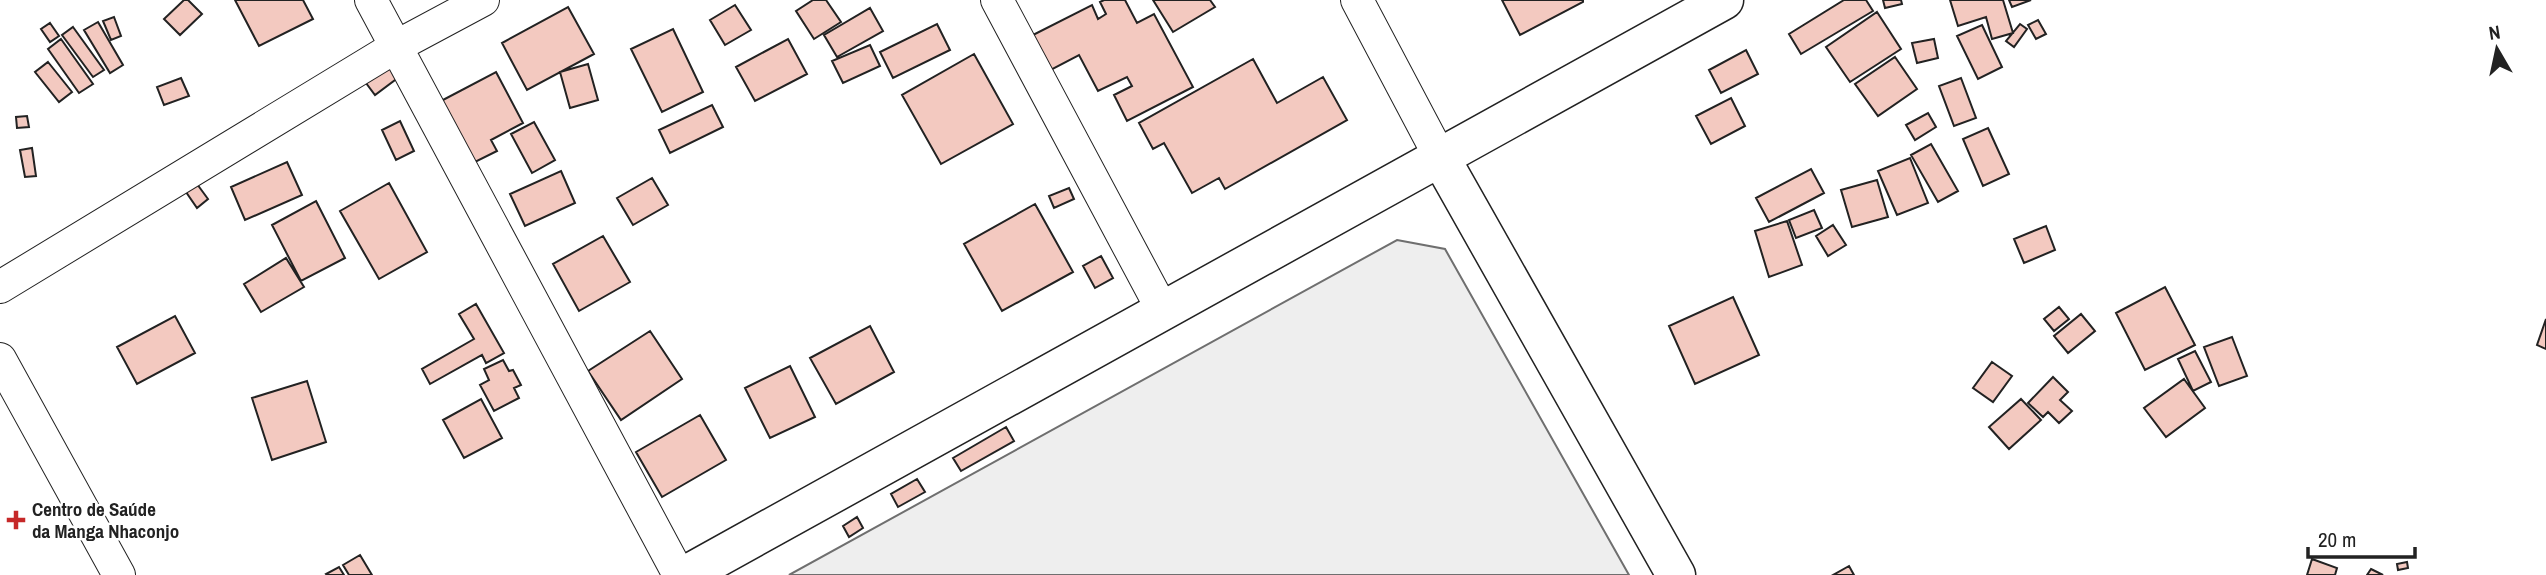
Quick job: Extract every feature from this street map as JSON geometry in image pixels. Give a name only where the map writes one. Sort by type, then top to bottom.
[{"type":"street","points":[[371,0],[679,575]]},
{"type":"street","points":[[0,287],[397,46],[483,0]]},
{"type":"street","points":[[997,0],[1163,311]]},
{"type":"street","points":[[1357,0],[1440,157],[1676,575]]},
{"type":"street","points":[[686,575],[1724,0]]},
{"type":"street","points":[[0,359],[119,575]]},
{"type":"shaded area","points":[[1397,240],[1445,249],[1629,575],[789,575]]},
{"type":"building","points":[[184,0],[188,0],[202,14],[180,35],[164,19]]},
{"type":"building","points":[[235,0],[303,0],[313,19],[259,46]]},
{"type":"building","points":[[813,0],[826,0],[841,22],[814,39],[796,11]]},
{"type":"building","points":[[1125,0],[1137,23],[1154,14],[1193,87],[1127,121],[1114,95],[1132,86],[1127,77],[1098,91],[1079,55],[1045,73],[1027,38],[1092,5],[1098,19],[1106,14],[1100,2]]},
{"type":"building","points":[[1153,0],[1210,0],[1215,7],[1173,32]]},
{"type":"building","points":[[1502,0],[1583,0],[1583,2],[1520,35]]},
{"type":"building","points":[[1844,0],[1866,0],[1873,11],[1801,54],[1789,34]]},
{"type":"building","points":[[1883,0],[1901,0],[1902,4],[1885,8]]},
{"type":"building","points":[[1950,0],[2003,0],[2013,33],[1992,39],[1986,17],[1958,26]]},
{"type":"building","points":[[2009,0],[2031,0],[2012,7]]},
{"type":"building","points":[[735,5],[751,30],[725,45],[710,20]]},
{"type":"building","points":[[568,7],[594,54],[527,90],[502,43]]},
{"type":"building","points":[[870,8],[883,31],[837,57],[824,35]]},
{"type":"building","points":[[1877,12],[1901,49],[1850,82],[1826,47]]},
{"type":"building","points":[[114,17],[121,36],[111,40],[103,21]]},
{"type":"building","points":[[2038,20],[2046,34],[2036,39],[2028,25]]},
{"type":"building","points":[[98,22],[123,65],[110,73],[84,30]]},
{"type":"building","points":[[50,23],[59,36],[50,42],[41,29]]},
{"type":"building","points":[[937,24],[950,50],[893,78],[880,52]]},
{"type":"building","points":[[2020,24],[2027,29],[2014,47],[2006,41]]},
{"type":"building","points":[[1982,25],[2002,67],[1978,79],[1957,36]]},
{"type":"building","points":[[73,27],[104,70],[93,77],[62,35]]},
{"type":"building","points":[[673,29],[703,92],[662,112],[631,49]]},
{"type":"building","points":[[61,39],[93,84],[79,93],[48,49]]},
{"type":"building","points":[[788,39],[807,74],[755,101],[736,67]]},
{"type":"building","points":[[1934,39],[1938,58],[1917,63],[1912,43]]},
{"type":"building","points":[[870,45],[880,66],[843,83],[832,61]]},
{"type":"building","points":[[1746,50],[1758,74],[1721,93],[1709,70]]},
{"type":"building","points":[[974,54],[1013,124],[941,164],[902,95]]},
{"type":"building","points":[[1895,57],[1917,89],[1878,116],[1855,84]]},
{"type":"building","points":[[1253,59],[1277,103],[1323,77],[1347,120],[1225,189],[1219,178],[1192,193],[1164,143],[1153,149],[1139,123]]},
{"type":"building","points":[[48,62],[72,92],[59,102],[35,72]]},
{"type":"building","points":[[588,64],[598,100],[570,108],[560,72]]},
{"type":"building","points":[[390,65],[399,77],[375,95],[366,83]]},
{"type":"building","points":[[496,72],[523,123],[491,140],[497,151],[473,163],[441,101]]},
{"type":"building","points":[[181,78],[189,96],[164,105],[157,87]]},
{"type":"building","points":[[1961,78],[1976,118],[1954,126],[1939,86]]},
{"type":"building","points":[[1731,98],[1745,126],[1711,144],[1696,116]]},
{"type":"building","points":[[712,105],[723,127],[670,153],[659,130]]},
{"type":"building","points":[[1928,113],[1936,127],[1915,140],[1906,125]]},
{"type":"building","points":[[27,116],[29,127],[17,128],[16,117]]},
{"type":"building","points":[[400,121],[414,151],[396,160],[382,130]]},
{"type":"building","points":[[534,122],[555,160],[532,173],[511,134]]},
{"type":"building","points":[[1988,128],[2009,174],[1983,186],[1963,139]]},
{"type":"building","points":[[1931,144],[1958,191],[1938,202],[1911,155]]},
{"type":"building","points":[[32,148],[36,176],[25,177],[20,150]]},
{"type":"building","points":[[1910,158],[1928,203],[1897,215],[1878,171]]},
{"type":"building","points":[[287,162],[302,195],[245,220],[231,187]]},
{"type":"building","points":[[1811,169],[1824,193],[1769,222],[1756,198]]},
{"type":"building","points":[[561,171],[575,203],[525,226],[510,194]]},
{"type":"building","points":[[652,178],[668,205],[633,225],[617,198]]},
{"type":"building","points":[[1877,180],[1888,217],[1852,227],[1841,190]]},
{"type":"building","points":[[389,183],[427,252],[379,279],[340,211]]},
{"type":"building","points":[[197,184],[208,199],[197,208],[186,192]]},
{"type":"building","points":[[1069,188],[1074,199],[1054,208],[1049,196]]},
{"type":"building","points":[[316,201],[345,258],[301,281],[272,225]]},
{"type":"building","points":[[1035,204],[1073,272],[1002,311],[964,244]]},
{"type":"building","points":[[1814,210],[1822,228],[1796,238],[1789,220]]},
{"type":"building","points":[[1787,221],[1802,265],[1769,277],[1755,231]]},
{"type":"building","points":[[1833,225],[1846,245],[1828,256],[1816,236]]},
{"type":"building","points":[[2046,226],[2055,250],[2024,263],[2014,239]]},
{"type":"building","points":[[603,236],[630,282],[579,311],[553,264]]},
{"type":"building","points":[[1101,256],[1113,278],[1095,288],[1083,266]]},
{"type":"building","points":[[286,258],[304,287],[261,312],[244,284]]},
{"type":"building","points":[[2165,287],[2195,345],[2145,370],[2116,313]]},
{"type":"building","points":[[1733,297],[1759,355],[1695,384],[1669,326]]},
{"type":"building","points":[[476,304],[504,353],[486,363],[482,355],[430,384],[422,369],[474,339],[459,314]]},
{"type":"building","points":[[2059,307],[2069,319],[2054,331],[2044,319]]},
{"type":"building","points":[[2081,314],[2095,331],[2068,353],[2054,336]]},
{"type":"building","points":[[175,316],[195,353],[137,384],[117,347]]},
{"type":"building","points":[[2546,319],[2546,349],[2537,345]]},
{"type":"building","points":[[870,326],[894,372],[836,404],[810,358]]},
{"type":"building","points":[[650,331],[682,379],[621,420],[588,371]]},
{"type":"building","points":[[2232,337],[2247,376],[2219,386],[2204,347]]},
{"type":"building","points":[[2195,351],[2211,382],[2193,391],[2178,359]]},
{"type":"building","points":[[503,360],[509,371],[513,370],[521,385],[514,388],[519,398],[494,411],[480,385],[489,380],[484,369]]},
{"type":"building","points":[[1992,362],[2012,376],[1993,402],[1973,388]]},
{"type":"building","points":[[790,366],[815,417],[770,438],[745,388]]},
{"type":"building","points":[[2053,377],[2068,392],[2060,400],[2072,411],[2059,423],[2048,412],[2043,417],[2028,403]]},
{"type":"building","points":[[2184,379],[2205,408],[2166,437],[2144,408]]},
{"type":"building","points":[[307,381],[326,442],[272,460],[252,398]]},
{"type":"building","points":[[481,399],[502,438],[464,458],[443,420]]},
{"type":"building","points":[[2021,399],[2041,420],[2009,449],[1989,427]]},
{"type":"building","points":[[700,415],[726,460],[662,497],[636,452]]},
{"type":"building","points":[[1006,427],[1014,441],[961,471],[953,458]]},
{"type":"building","points":[[917,479],[925,492],[898,507],[891,494]]},
{"type":"building","points":[[857,517],[863,528],[849,537],[843,526]]},
{"type":"building","points":[[360,555],[372,575],[349,575],[343,565]]},
{"type":"building","points":[[2312,559],[2337,568],[2335,575],[2307,575]]},
{"type":"building","points":[[2407,562],[2408,568],[2398,570],[2397,564]]},
{"type":"building","points":[[1849,566],[1854,575],[1833,575]]},
{"type":"building","points":[[339,567],[344,575],[326,574]]},
{"type":"building","points":[[2371,569],[2383,575],[2367,575]]},
{"type":"place","name":"Centro de Saúde da Manga Nhaconjo","points":[[16,520]]}]
